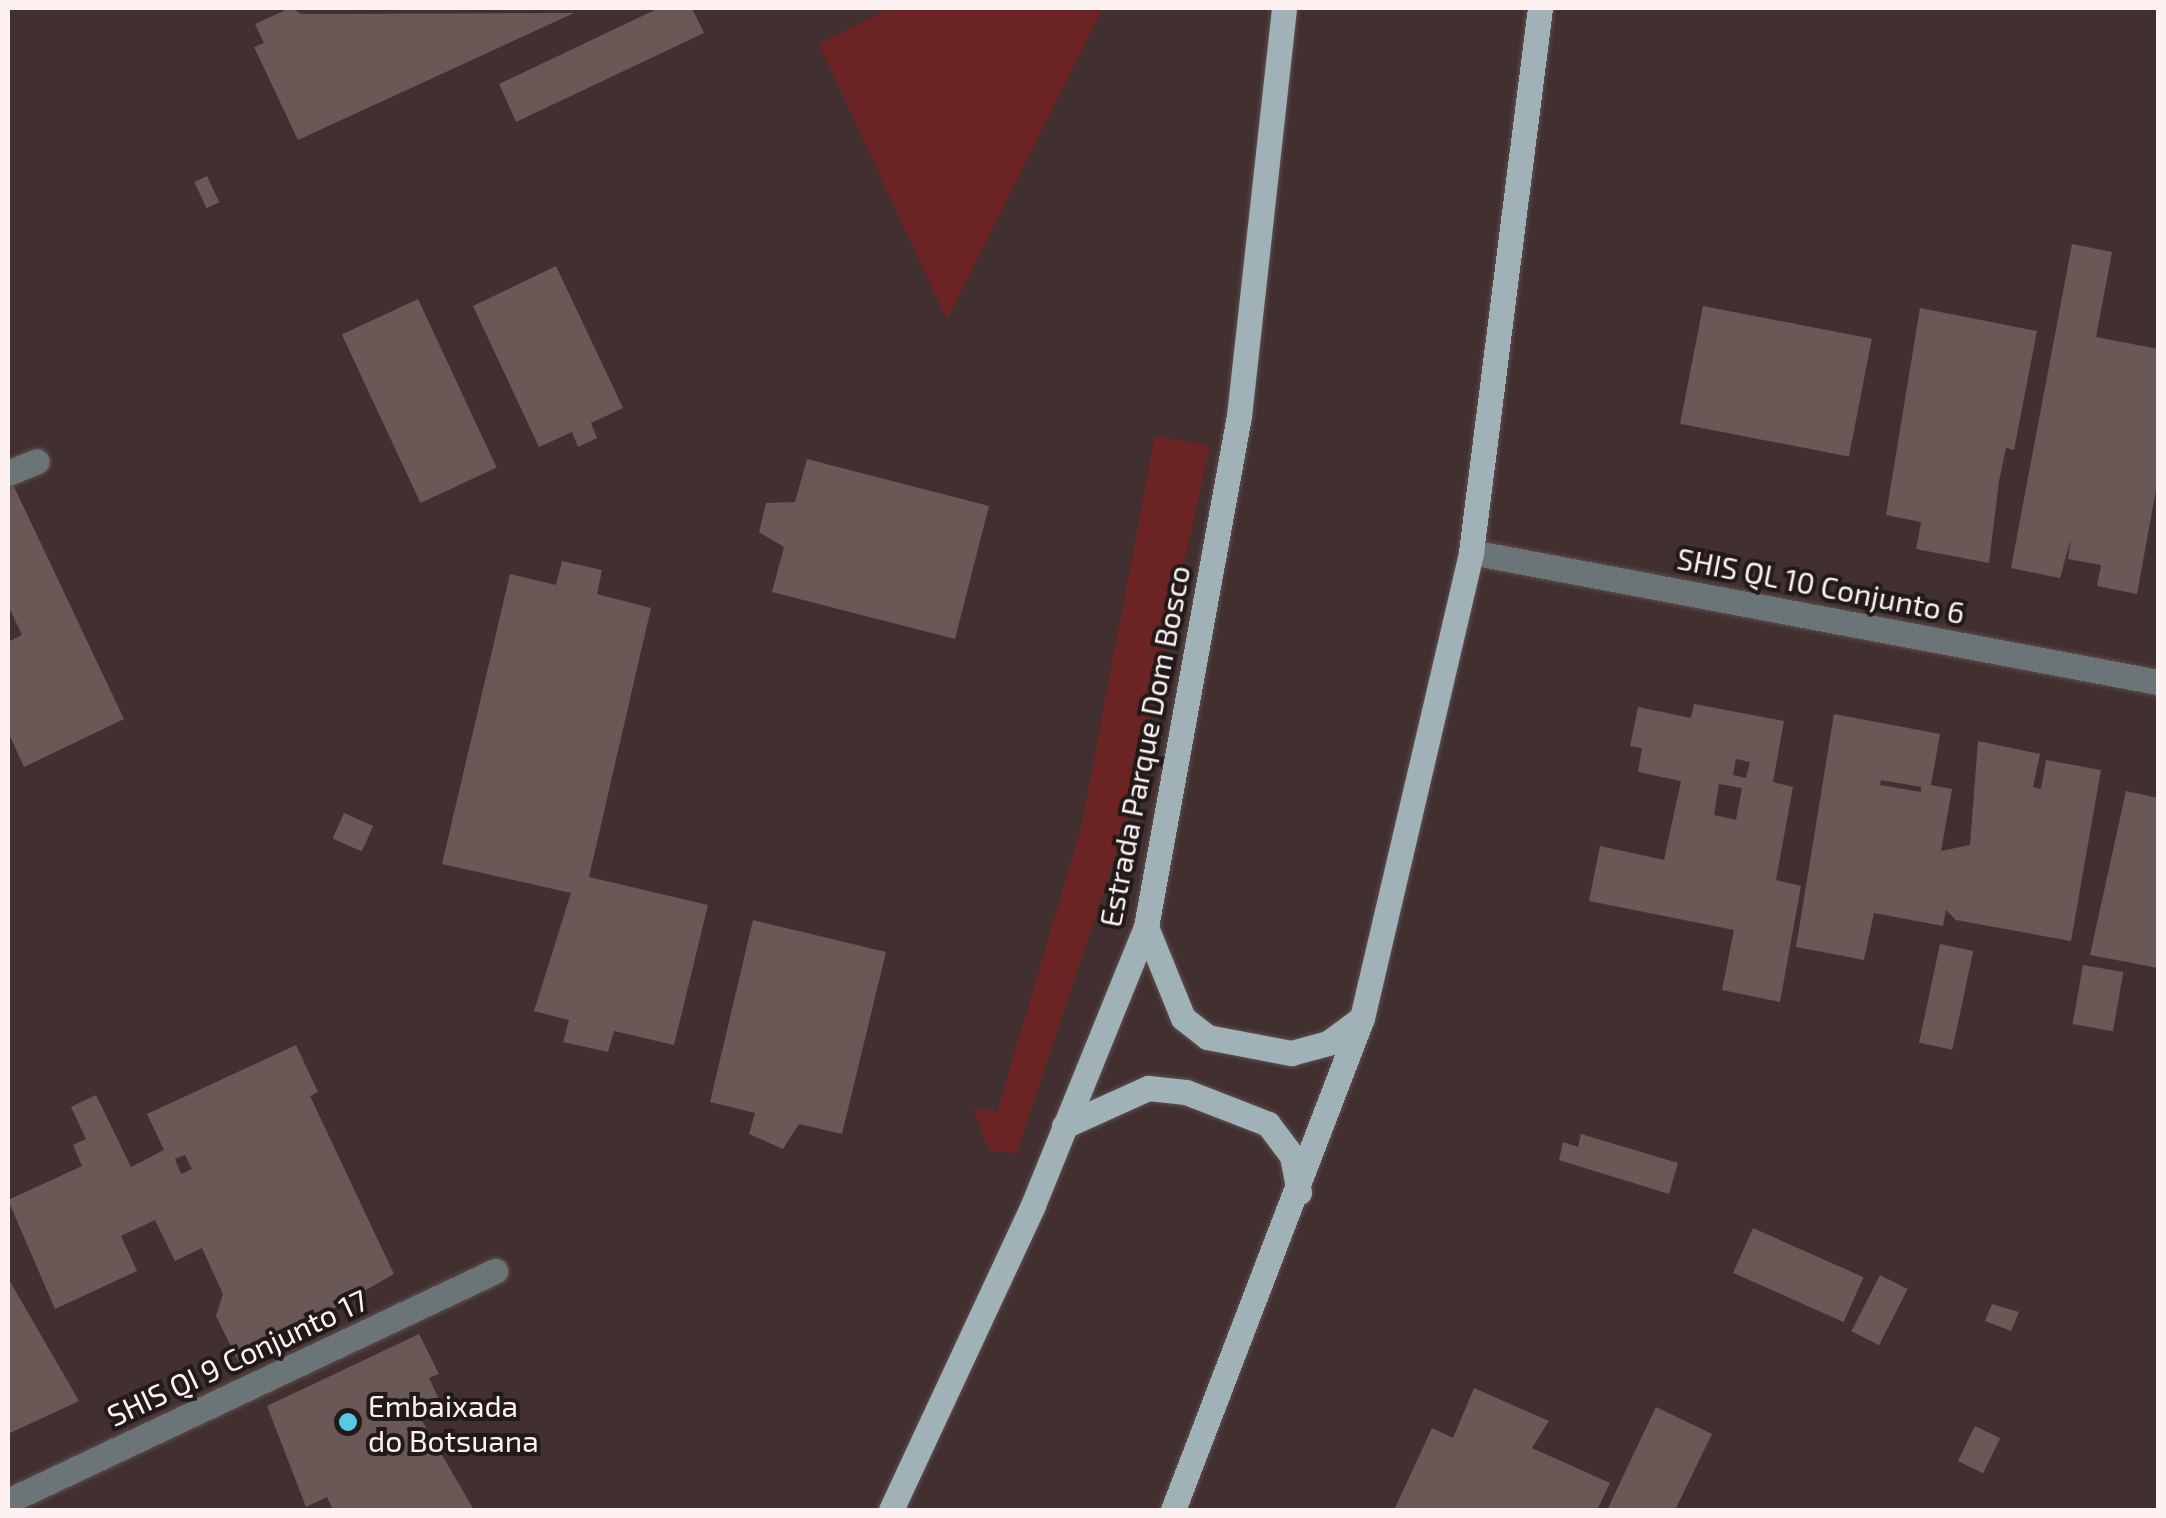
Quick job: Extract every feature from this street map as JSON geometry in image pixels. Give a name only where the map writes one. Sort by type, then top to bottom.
[{"type":"main road","name":"Estrada Parque Dom Bosco","points":[[891,1510],[1064,1126],[1146,926],[1239,416],[1284,8]]},
{"type":"main road","points":[[1173,1510],[1300,1197],[1362,1018],[1471,552],[1540,8]]},
{"type":"main road","points":[[1146,926],[1183,1018],[1207,1037],[1291,1053],[1328,1043],[1362,1018]]},
{"type":"main road","points":[[1064,1126],[1148,1088],[1186,1092],[1268,1124],[1292,1156],[1300,1197]]},
{"type":"street","points":[[8,473],[37,460]]},
{"type":"street","name":"SHIS QL 10 Conjunto 6","points":[[1471,552],[2158,682]]},
{"type":"street","name":"SHIS QI 9 Conjunto 17","points":[[8,1501],[495,1271]]},
{"type":"shaded area","points":[[889,8],[1103,8],[947,320],[819,44]]},
{"type":"shaded area","points":[[1155,436],[1210,446],[1126,824],[1016,1154],[989,1150],[973,1108],[997,1112],[1081,828]]},
{"type":"building","points":[[290,8],[302,14],[574,13],[298,140],[254,47],[264,43],[255,24]]},
{"type":"building","points":[[659,8],[692,8],[704,33],[516,122],[499,84]]},
{"type":"building","points":[[207,176],[219,202],[207,208],[194,182]]},
{"type":"building","points":[[2072,244],[2112,252],[2096,337],[2158,349],[2158,479],[2137,594],[2097,586],[2101,565],[2068,559],[2071,538],[2060,578],[2011,568]]},
{"type":"building","points":[[556,266],[623,408],[591,423],[597,438],[578,447],[572,432],[539,447],[473,306]]},
{"type":"building","points":[[418,299],[497,468],[420,503],[342,334]]},
{"type":"building","points":[[1703,306],[1872,339],[1849,457],[1680,424]]},
{"type":"building","points":[[1920,308],[2037,331],[2014,450],[2006,448],[1999,481],[1989,563],[1916,549],[1921,522],[1886,515]]},
{"type":"building","points":[[807,459],[989,506],[955,639],[772,592],[784,547],[759,532],[766,503],[795,502]]},
{"type":"building","points":[[8,474],[124,719],[24,767],[8,732],[8,642],[22,635],[8,605]]},
{"type":"building","points":[[562,561],[602,570],[597,594],[651,608],[589,877],[708,905],[674,1045],[614,1031],[608,1052],[563,1042],[569,1020],[534,1011],[571,893],[442,864],[510,574],[556,585]]},
{"type":"building","points":[[1694,704],[1784,721],[1773,782],[1793,787],[1776,880],[1801,886],[1780,1002],[1722,990],[1734,930],[1589,901],[1600,846],[1664,860],[1681,781],[1638,772],[1642,748],[1630,746],[1638,707],[1691,718]],"holes":[[[1736,759],[1750,762],[1746,778],[1733,775]],[[1719,784],[1742,788],[1736,820],[1714,815]]]},
{"type":"building","points":[[1834,714],[1940,734],[1931,785],[1952,789],[1941,851],[1970,845],[1978,741],[2040,754],[2033,787],[2041,789],[2046,760],[2101,770],[2071,941],[1956,920],[1946,910],[1943,926],[1874,913],[1864,960],[1796,947]],"holes":[[[1881,780],[1921,787],[1921,792],[1880,785]]]},
{"type":"building","points":[[2126,791],[2158,798],[2158,968],[2090,955]]},
{"type":"building","points":[[344,813],[373,826],[362,852],[333,839]]},
{"type":"building","points":[[753,920],[886,952],[842,1134],[799,1124],[783,1149],[749,1134],[755,1113],[710,1102]]},
{"type":"building","points":[[1940,944],[1973,951],[1952,1050],[1919,1043]]},
{"type":"building","points":[[2083,965],[2123,972],[2113,1031],[2073,1024]]},
{"type":"building","points":[[296,1045],[318,1092],[310,1096],[394,1274],[315,1319],[320,1329],[241,1367],[216,1316],[223,1294],[202,1248],[175,1261],[155,1220],[121,1236],[137,1271],[55,1309],[8,1200],[82,1166],[73,1145],[86,1139],[71,1107],[96,1095],[131,1167],[164,1150],[147,1114]],"holes":[[[185,1155],[192,1169],[181,1174],[175,1159]]]},
{"type":"building","points":[[1581,1134],[1678,1163],[1669,1194],[1559,1160],[1563,1142],[1578,1147]]},
{"type":"building","points":[[1753,1228],[1864,1277],[1844,1322],[1733,1273]]},
{"type":"building","points":[[1880,1275],[1908,1289],[1879,1345],[1851,1331]]},
{"type":"building","points":[[8,1278],[79,1401],[8,1434]]},
{"type":"building","points":[[1992,1304],[2019,1312],[2011,1331],[1985,1321]]},
{"type":"building","name":"Embaixada do Botsuana","points":[[419,1334],[439,1374],[429,1378],[438,1397],[421,1419],[474,1510],[333,1510],[327,1497],[306,1507],[267,1406]]},
{"type":"building","points":[[1474,1388],[1549,1421],[1532,1448],[1610,1483],[1597,1510],[1394,1510],[1432,1428],[1453,1438]]},
{"type":"building","points":[[1656,1407],[1712,1434],[1675,1510],[1607,1510]]},
{"type":"building","points":[[1975,1426],[2000,1438],[1983,1473],[1958,1461]]},
{"type":"place","name":"Embaixada do Botsuana","points":[[348,1422]]}]
